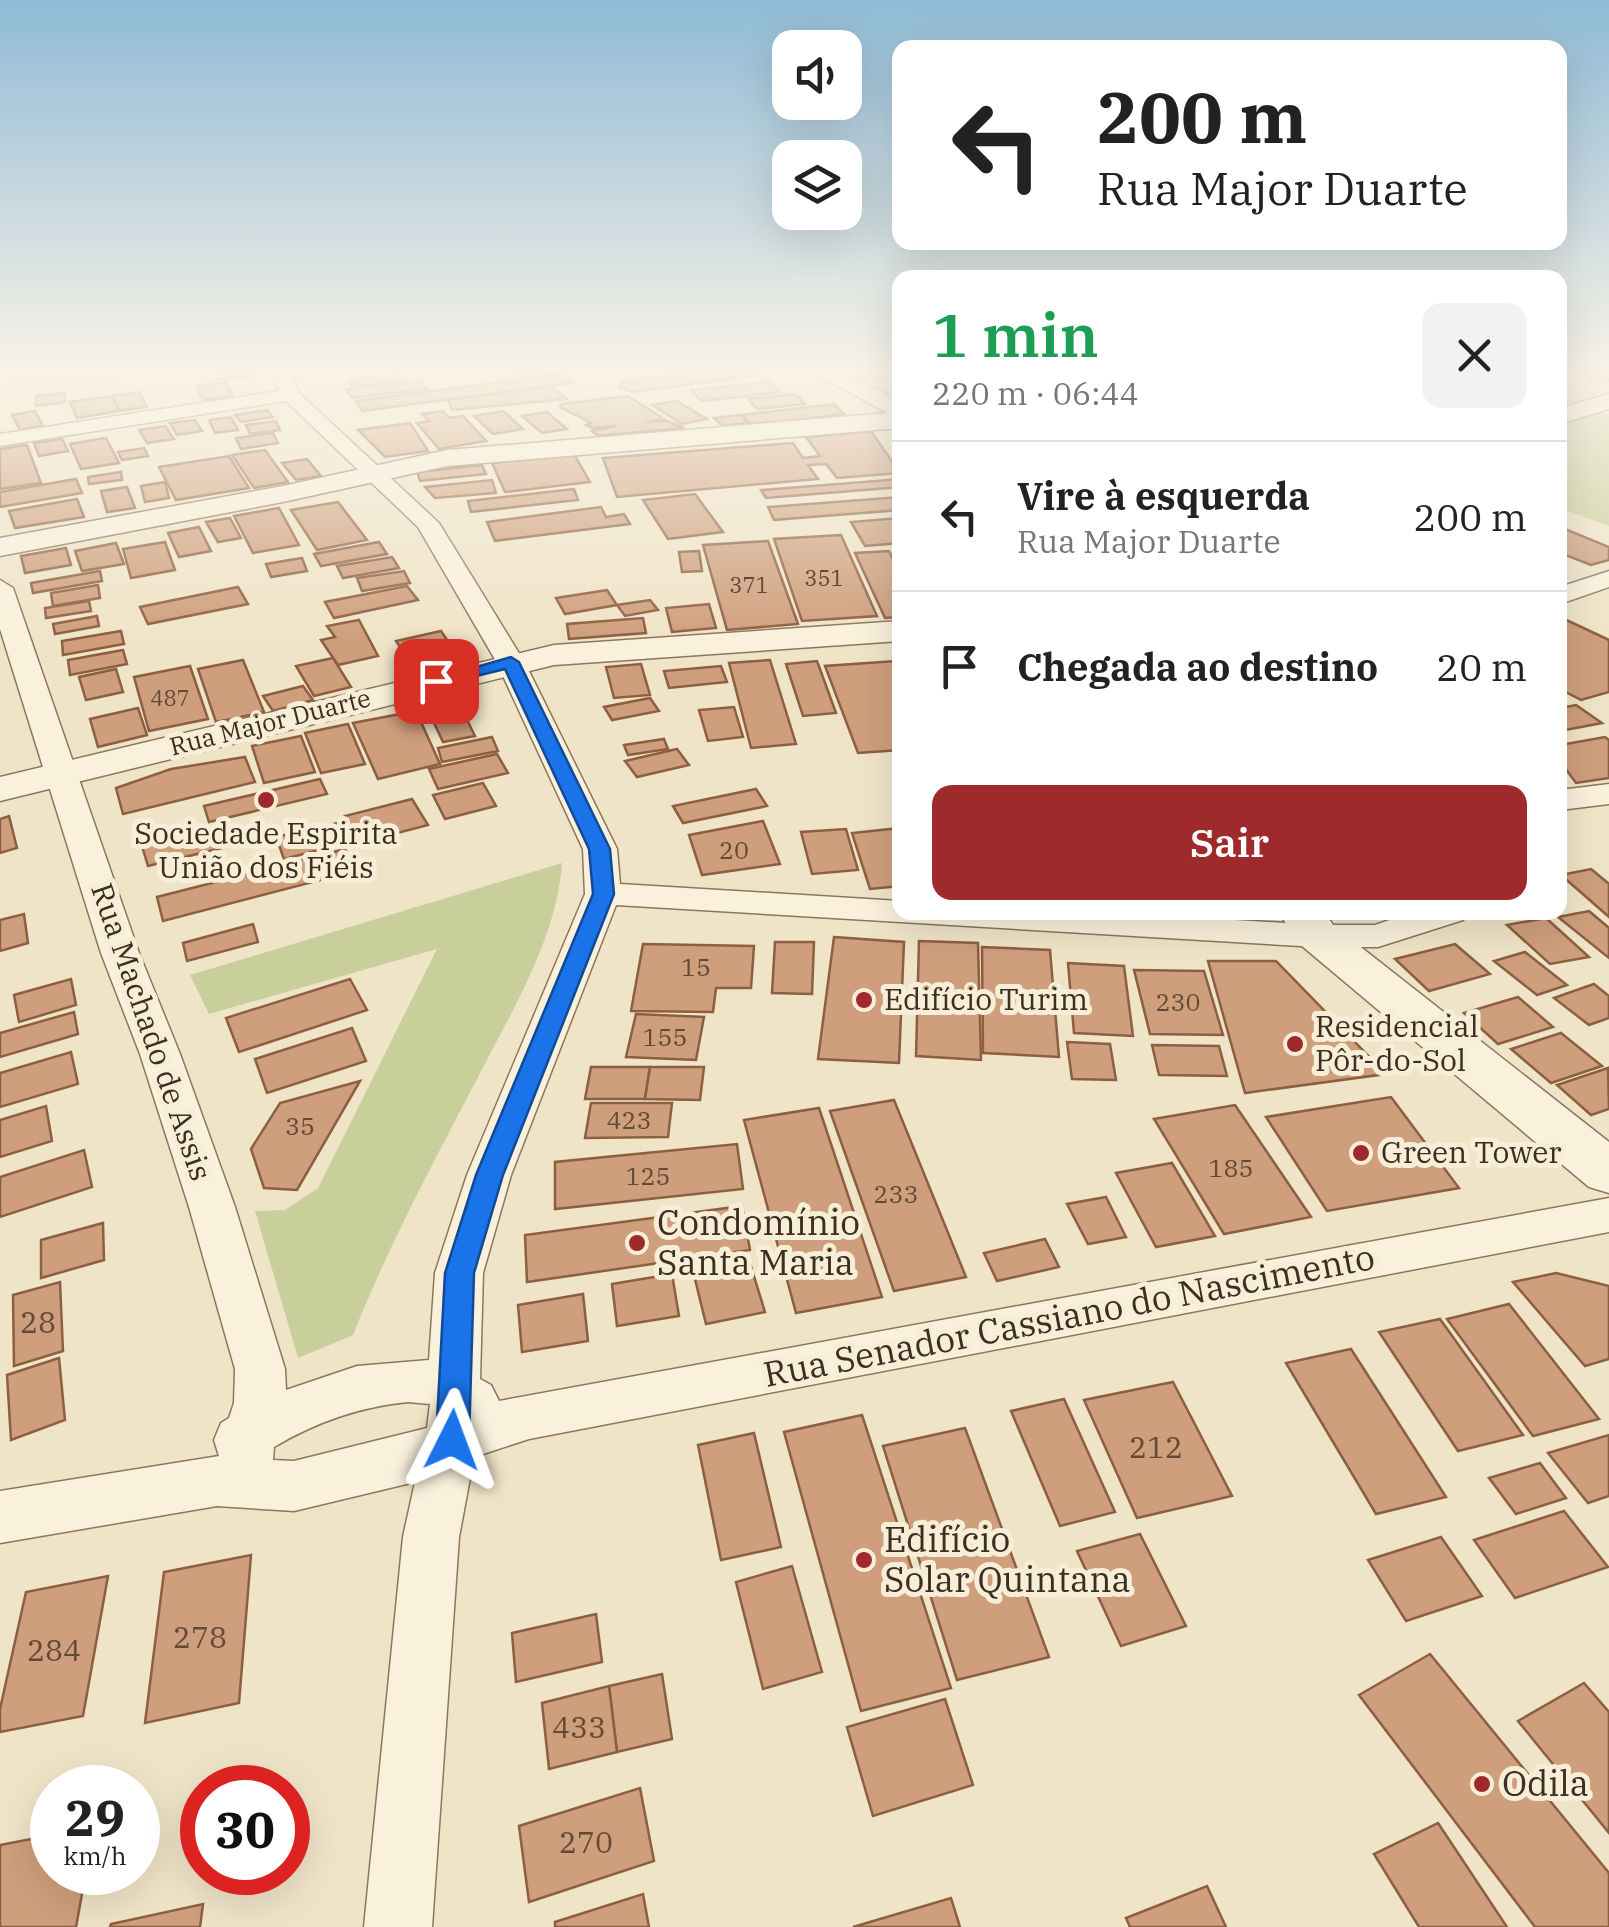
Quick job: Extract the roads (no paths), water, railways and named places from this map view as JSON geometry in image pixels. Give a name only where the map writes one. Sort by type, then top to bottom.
[{"type":"street","points":[[357,458],[427,523],[511,662],[600,849],[603,894],[490,1175],[460,1273],[454,1342],[454,1415],[431,1536],[398,1927]]},
{"type":"street","points":[[0,547],[461,458]]},
{"type":"street","points":[[1567,594],[1609,579]]},
{"type":"street","name":"Rua Machado de Assis","points":[[0,588],[120,953],[160,1054],[212,1207],[260,1369],[253,1456]]},
{"type":"street","name":"Rua Major Duarte","points":[[0,790],[554,654],[892,632]]},
{"type":"street","points":[[1567,799],[1609,794]]},
{"type":"street","points":[[603,894],[892,911]]},
{"type":"street","points":[[1174,920],[1309,924],[1378,936],[1426,920]]},
{"type":"street","points":[[1309,924],[1609,1172]]},
{"type":"street","name":"Rua Senador Cassiano do Nascimento","points":[[454,1415],[529,1416],[1609,1215]]},
{"type":"street","points":[[260,1369],[292,1392],[313,1400]]},
{"type":"street","name":"Rua Senador Cassiano do Nascimento","points":[[0,1517],[217,1481],[253,1456],[313,1400],[398,1381],[432,1382],[454,1415]]},
{"type":"street","name":"Rua Senador Cassiano do Nascimento","points":[[253,1456],[294,1486],[419,1457],[454,1415]]},
{"type":"street","points":[[371,1470],[409,1488],[431,1536]]},
{"type":"place","name":"Sociedade Espirita União dos Fiéis","points":[[266,800]]},
{"type":"place","name":"Edifício Turim","points":[[864,1000]]},
{"type":"place","name":"Residencial Pôr-do-Sol","points":[[1295,1044]]},
{"type":"place","name":"Green Tower","points":[[1361,1153]]},
{"type":"place","name":"Condomínio Santa Maria","points":[[637,1243]]},
{"type":"place","name":"Edifício Solar Quintana","points":[[864,1560]]},
{"type":"place","name":"Odila","points":[[1482,1784]]}]
